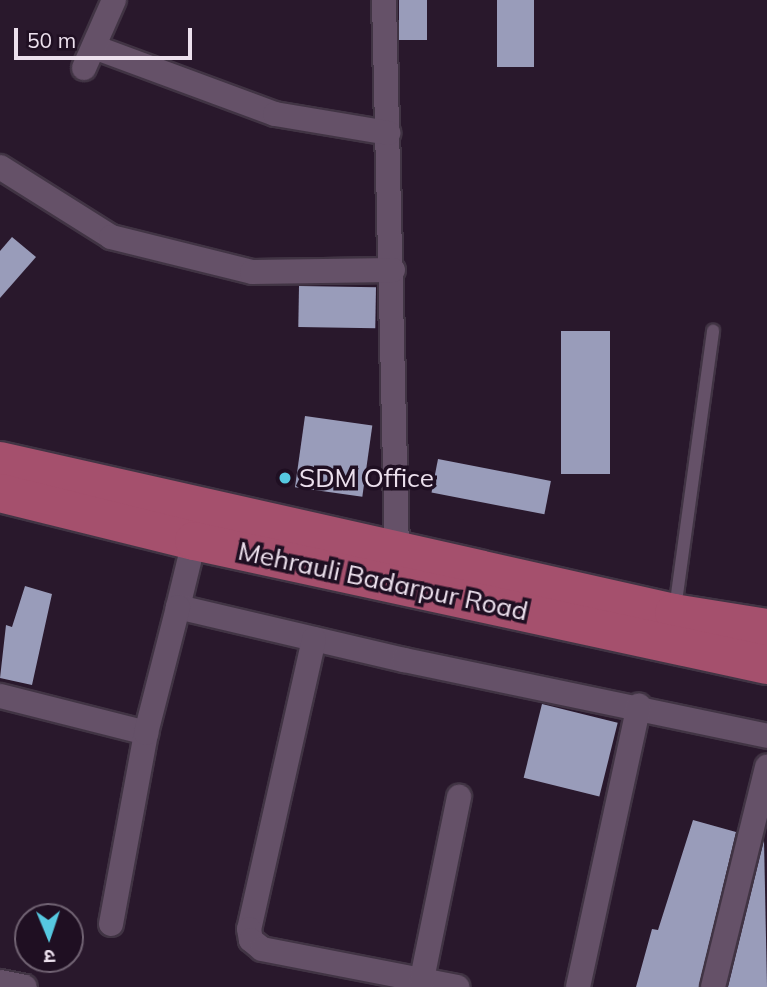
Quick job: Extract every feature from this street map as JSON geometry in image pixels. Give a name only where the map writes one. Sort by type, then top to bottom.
[{"type":"main road","name":"Mehrauli Badarpur Road","points":[[5,478],[397,551],[672,628],[767,664]]},
{"type":"main road","name":"Mehrauli Badarpur Road","points":[[5,478],[194,541],[672,628],[724,621],[767,628]]},
{"type":"street","points":[[114,0],[89,57],[275,114],[388,133]]},
{"type":"street","points":[[384,0],[393,270],[397,551]]},
{"type":"street","points":[[5,179],[111,237],[252,272],[393,270]]},
{"type":"street","points":[[111,924],[146,733],[194,541]]},
{"type":"street","points":[[178,607],[314,639],[639,706],[767,736]]},
{"type":"street","points":[[314,639],[249,929],[251,940],[262,949],[457,987]]},
{"type":"street","points":[[0,696],[146,733]]},
{"type":"street","points":[[578,987],[639,706]]},
{"type":"street","points":[[713,987],[767,767]]},
{"type":"street","points":[[422,979],[459,797]]},
{"type":"street","points":[[0,982],[26,987]]},
{"type":"lane","points":[[672,628],[713,331]]},
{"type":"building","points":[[399,0],[427,0],[427,40],[399,40]]},
{"type":"building","points":[[497,0],[534,0],[534,67],[497,67]]},
{"type":"building","points":[[12,237],[36,257],[0,298],[0,251]]},
{"type":"building","points":[[299,286],[376,287],[375,328],[298,327]]},
{"type":"building","points":[[561,331],[610,331],[610,474],[561,474]]},
{"type":"building","points":[[305,416],[372,425],[362,497],[295,487]]},
{"type":"building","points":[[438,459],[551,481],[544,514],[432,492]]},
{"type":"building","points":[[25,586],[52,594],[32,685],[0,678],[6,625],[12,627]]},
{"type":"building","points":[[542,704],[618,723],[599,797],[524,778]]},
{"type":"building","points":[[693,820],[736,832],[699,987],[636,987],[652,929],[658,930]]},
{"type":"building","points":[[764,840],[767,987],[728,987]]},
{"type":"place","name":"SDM Office","points":[[285,478]]}]
